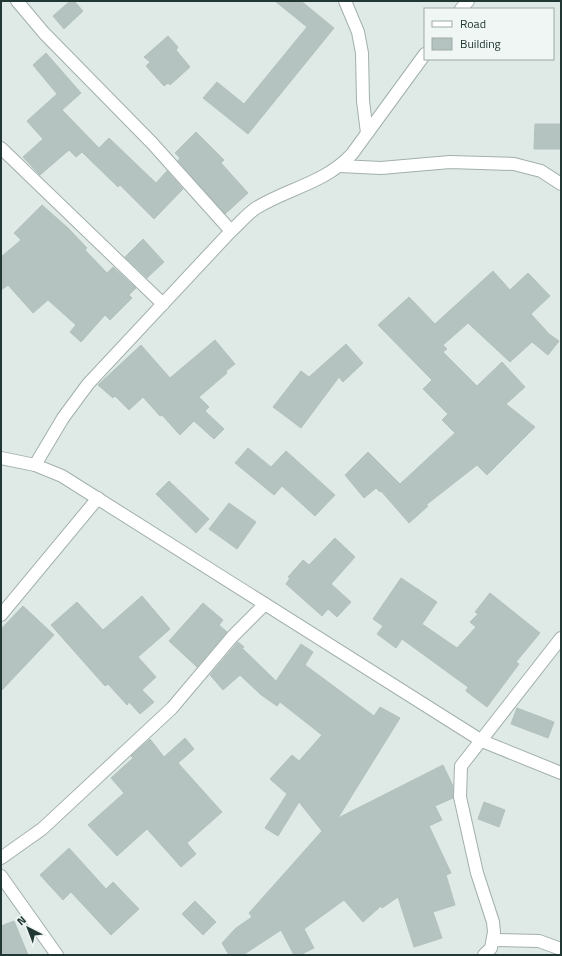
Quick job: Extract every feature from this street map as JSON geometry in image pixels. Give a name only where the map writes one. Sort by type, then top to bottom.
[{"type":"street","points":[[16,1],[44,33],[152,143],[231,231]]},
{"type":"street","points":[[345,1],[358,32],[362,53],[363,101],[367,133]]},
{"type":"street","points":[[36,465],[63,418],[88,384],[231,231],[255,209],[282,194],[320,179],[340,166],[367,133],[424,55]]},
{"type":"street","points":[[1,148],[163,304]]},
{"type":"street","points":[[340,166],[381,168],[450,162],[514,164],[541,171],[561,184]]},
{"type":"street","points":[[1,458],[36,465],[62,476],[482,741],[561,773]]},
{"type":"street","points":[[1,616],[98,498]]},
{"type":"street","points":[[1,858],[42,829],[172,708],[232,637],[265,604]]},
{"type":"street","points":[[484,955],[491,948],[493,940],[493,922],[477,873],[460,797],[460,766],[482,741],[561,638]]},
{"type":"street","points":[[1,876],[57,955]]},
{"type":"street","points":[[493,940],[539,941],[561,949]]},
{"type":"building","points":[[70,1],[74,1],[83,11],[64,29],[53,16]]},
{"type":"building","points":[[275,1],[301,1],[334,28],[248,134],[203,98],[217,82],[244,104],[307,27]]},
{"type":"building","points":[[168,36],[178,47],[176,50],[190,67],[170,85],[168,83],[164,86],[146,66],[150,62],[144,57]]},
{"type":"building","points":[[46,53],[81,93],[62,110],[99,148],[109,138],[156,183],[167,171],[183,189],[154,219],[120,185],[118,187],[82,152],[76,157],[69,150],[40,175],[23,157],[43,139],[27,121],[57,94],[33,65]]},
{"type":"building","points":[[535,124],[561,124],[561,149],[534,149]]},
{"type":"building","points":[[196,132],[224,160],[221,163],[248,193],[225,214],[178,161],[180,158],[175,153]]},
{"type":"building","points":[[42,205],[68,228],[87,248],[85,250],[107,273],[113,267],[136,288],[129,295],[132,298],[110,320],[105,315],[81,342],[70,332],[76,325],[48,300],[33,313],[8,285],[1,290],[1,257],[21,240],[14,233]]},
{"type":"building","points":[[143,239],[164,262],[147,278],[125,257]]},
{"type":"building","points":[[493,271],[510,290],[528,273],[550,296],[531,314],[549,334],[559,341],[548,355],[532,342],[510,362],[468,323],[443,345],[447,349],[443,352],[477,386],[502,362],[525,387],[506,404],[535,427],[487,475],[477,465],[426,505],[428,506],[409,523],[381,491],[380,492],[376,488],[364,498],[345,475],[368,452],[400,484],[455,433],[442,420],[448,414],[423,389],[432,380],[378,325],[409,297],[435,324]]},
{"type":"building","points":[[215,340],[235,364],[226,371],[227,373],[199,397],[209,407],[205,411],[224,429],[214,439],[194,421],[180,435],[143,397],[129,410],[115,396],[113,398],[98,385],[141,345],[170,378]]},
{"type":"building","points":[[346,344],[363,363],[343,382],[339,377],[301,428],[273,407],[301,371],[309,377]]},
{"type":"building","points":[[248,448],[271,467],[286,451],[335,495],[315,516],[282,486],[274,495],[235,463]]},
{"type":"building","points":[[169,481],[209,519],[196,533],[156,494]]},
{"type":"building","points":[[229,503],[256,522],[237,549],[209,529]]},
{"type":"building","points":[[335,538],[355,557],[331,584],[351,602],[337,617],[328,609],[322,616],[286,584],[290,578],[288,577],[303,560],[309,565]]},
{"type":"building","points":[[401,578],[437,602],[422,624],[457,648],[476,627],[470,622],[478,614],[475,612],[490,593],[540,633],[516,662],[519,664],[487,707],[466,691],[468,687],[402,639],[396,648],[377,634],[383,626],[373,619]]},
{"type":"building","points":[[142,596],[170,629],[138,657],[156,677],[142,690],[154,702],[140,714],[129,702],[127,705],[108,684],[105,686],[51,625],[77,602],[103,630]]},
{"type":"building","points":[[203,603],[223,620],[219,625],[227,632],[197,667],[169,641]]},
{"type":"building","points":[[23,606],[54,635],[1,691],[1,629]]},
{"type":"building","points":[[238,642],[244,647],[242,648],[276,681],[301,644],[313,652],[305,665],[374,716],[380,707],[400,718],[338,818],[443,765],[453,786],[453,798],[435,806],[442,820],[429,826],[451,873],[446,875],[455,905],[433,912],[442,938],[414,947],[398,897],[382,908],[381,906],[363,922],[344,900],[304,929],[314,948],[300,955],[294,955],[281,930],[243,955],[229,955],[222,943],[236,928],[252,917],[249,913],[322,831],[299,802],[278,836],[265,828],[287,794],[270,779],[292,755],[299,761],[322,735],[280,702],[277,706],[260,694],[240,675],[223,690],[210,675]]},
{"type":"building","points":[[517,708],[554,722],[548,738],[511,724]]},
{"type":"building","points":[[185,738],[194,749],[178,763],[222,812],[187,843],[196,854],[181,867],[147,829],[117,856],[88,825],[124,793],[111,778],[133,758],[131,756],[150,739],[164,757]]},
{"type":"building","points":[[484,802],[505,810],[499,827],[478,819]]},
{"type":"building","points":[[69,848],[106,889],[113,882],[139,909],[111,935],[71,892],[63,900],[40,875]]},
{"type":"building","points":[[195,901],[216,922],[203,935],[182,914]]},
{"type":"building","points":[[14,921],[28,955],[1,955],[1,926]]}]
